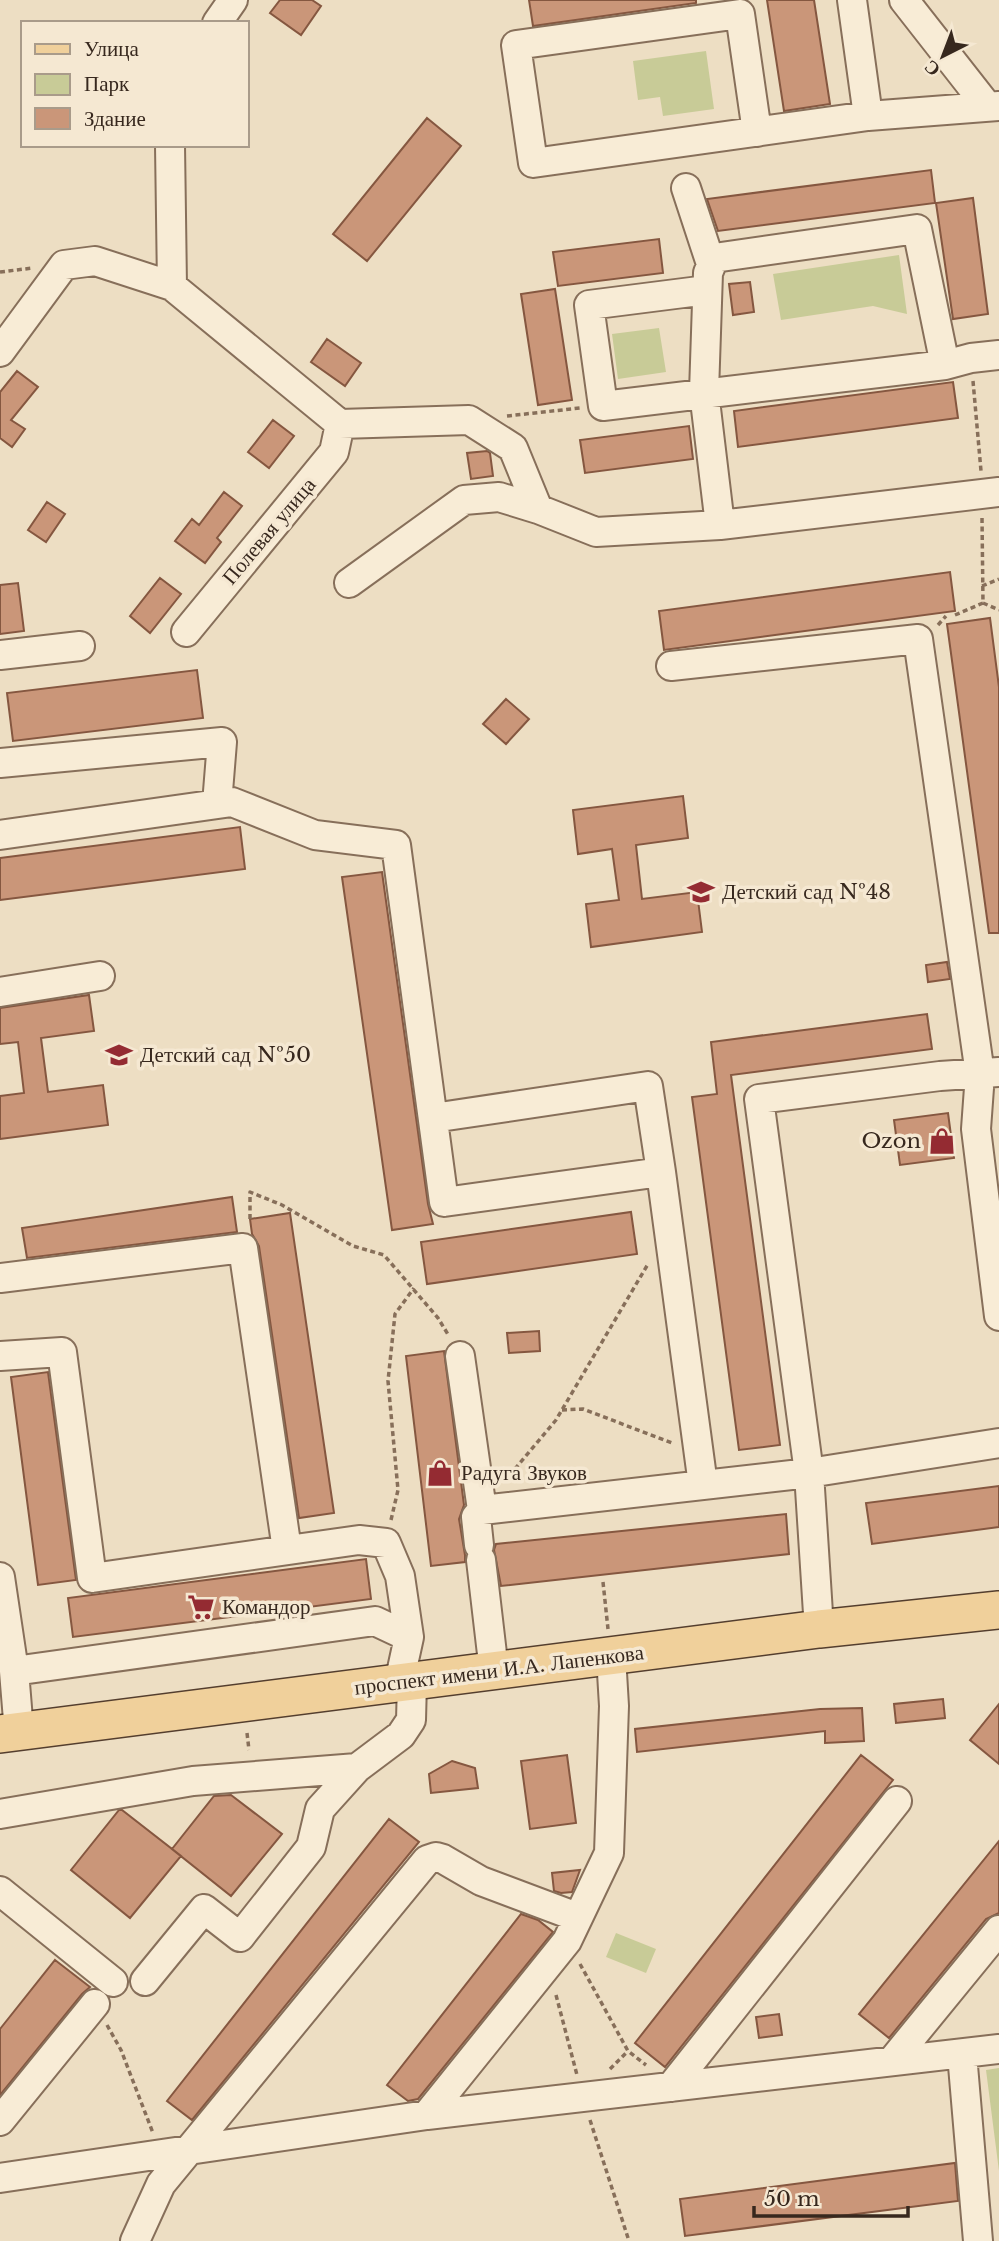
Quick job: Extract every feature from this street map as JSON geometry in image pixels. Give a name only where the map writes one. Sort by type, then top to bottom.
[{"type":"main road","name":"проспект имени И.А. Лапенкова","points":[[9,1733],[819,1629],[999,1610]]},
{"type":"street","points":[[218,21],[233,0]]},
{"type":"street","points":[[852,0],[868,117]]},
{"type":"street","points":[[904,0],[993,106]]},
{"type":"street","points":[[757,132],[740,14],[516,45],[533,163],[868,117],[993,106]]},
{"type":"street","points":[[170,147],[172,286]]},
{"type":"street","points":[[686,188],[709,277]]},
{"type":"street","points":[[720,525],[704,392],[709,277],[714,258],[917,229],[946,365]]},
{"type":"street","points":[[0,352],[64,265],[95,261],[172,286],[340,424],[469,420],[513,448],[538,509]]},
{"type":"street","points":[[709,277],[589,306],[603,406],[946,365],[971,358],[999,355]]},
{"type":"street","name":"Полевая улица","points":[[186,632],[334,452],[340,424]]},
{"type":"street","points":[[349,583],[464,500],[499,497],[596,532],[720,525],[999,492]]},
{"type":"street","points":[[671,666],[918,639],[989,1073],[976,1129],[999,1316]]},
{"type":"street","points":[[0,655],[80,646]]},
{"type":"street","points":[[0,764],[222,742],[217,804]]},
{"type":"street","points":[[0,835],[232,802],[315,835],[396,845],[444,1202],[661,1172]]},
{"type":"street","points":[[0,992],[100,976]]},
{"type":"street","points":[[819,1629],[809,1473],[759,1099],[940,1076],[989,1073]]},
{"type":"street","points":[[433,1118],[648,1086],[703,1485]]},
{"type":"street","points":[[0,1278],[243,1248],[287,1550]]},
{"type":"street","points":[[0,1356],[62,1352],[92,1578],[359,1540],[386,1543],[400,1577],[409,1637],[405,1682],[411,1720],[401,1735],[357,1768],[320,1809],[311,1847],[240,1937],[204,1909],[145,1980]]},
{"type":"street","points":[[460,1356],[482,1510]]},
{"type":"street","points":[[494,1671],[476,1517],[482,1510],[809,1473],[999,1443]]},
{"type":"street","points":[[0,1577],[14,1671],[9,1733]]},
{"type":"street","points":[[14,1671],[375,1621],[409,1637]]},
{"type":"street","points":[[427,2115],[572,1929],[609,1853],[614,1706],[611,1656]]},
{"type":"street","points":[[0,1814],[193,1781],[357,1768]]},
{"type":"street","points":[[671,2087],[897,1801]]},
{"type":"street","points":[[135,2241],[161,2183],[427,1860],[436,1857],[443,1859],[572,1929]]},
{"type":"street","points":[[0,1891],[113,1982]]},
{"type":"street","points":[[892,2061],[999,1930]]},
{"type":"street","points":[[0,2121],[94,2004]]},
{"type":"street","points":[[0,2178],[427,2115],[999,2049]]},
{"type":"street","points":[[962,2054],[978,2241]]},
{"type":"path","points":[[0,272],[19,269]]},
{"type":"path","points":[[469,420],[603,406]]},
{"type":"path","points":[[981,587],[999,579]]},
{"type":"path","points":[[983,603],[999,610]]},
{"type":"path","points":[[250,1219],[250,1192],[282,1205],[353,1246],[384,1255],[438,1318],[460,1356]]},
{"type":"path","points":[[482,1510],[562,1410],[648,1266],[649,1255]]},
{"type":"path","points":[[386,1543],[398,1490],[388,1381],[395,1314],[414,1288]]},
{"type":"path","points":[[562,1410],[583,1409],[699,1454]]},
{"type":"path","points":[[603,1582],[611,1656]]},
{"type":"path","points":[[247,1733],[249,1750]]},
{"type":"path","points":[[572,1929],[628,2051],[671,2087]]},
{"type":"path","points":[[94,2004],[121,2050],[160,2154]]},
{"type":"green space","points":[[706,51],[714,109],[663,116],[660,97],[638,100],[633,61]]},
{"type":"green space","points":[[899,255],[907,314],[873,306],[781,320],[773,274]]},
{"type":"green space","points":[[659,328],[666,372],[618,379],[612,334]]},
{"type":"green space","points":[[616,1933],[656,1949],[646,1973],[606,1957]]},
{"type":"green space","points":[[999,2068],[999,2171],[986,2070]]},
{"type":"building","points":[[280,0],[312,0],[321,6],[301,35],[270,13]]},
{"type":"building","points":[[529,0],[696,0],[696,3],[533,26]]},
{"type":"building","points":[[767,0],[814,0],[830,104],[784,111]]},
{"type":"building","points":[[427,118],[461,146],[367,261],[333,234]]},
{"type":"building","points":[[931,170],[935,203],[718,231],[707,199]]},
{"type":"building","points":[[973,198],[988,314],[953,319],[936,203]]},
{"type":"building","points":[[659,239],[663,273],[558,286],[553,252]]},
{"type":"building","points":[[750,282],[754,312],[733,315],[729,284]]},
{"type":"building","points":[[555,289],[572,400],[538,405],[521,294]]},
{"type":"building","points":[[327,339],[361,363],[345,386],[311,362]]},
{"type":"building","points":[[17,371],[38,387],[11,420],[25,429],[12,447],[0,438],[0,392]]},
{"type":"building","points":[[953,382],[958,418],[738,447],[734,411]]},
{"type":"building","points":[[273,420],[294,436],[269,468],[248,452]]},
{"type":"building","points":[[689,426],[693,459],[585,473],[580,440]]},
{"type":"building","points":[[467,453],[490,453],[493,476],[471,479]]},
{"type":"building","points":[[224,492],[242,506],[217,538],[221,542],[205,563],[175,541],[192,519],[199,525]]},
{"type":"building","points":[[47,502],[65,514],[46,542],[28,530]]},
{"type":"building","points":[[950,572],[955,611],[664,650],[659,611]]},
{"type":"building","points":[[160,578],[181,594],[150,633],[130,616]]},
{"type":"building","points":[[18,583],[24,631],[0,634],[0,585]]},
{"type":"building","points":[[990,618],[999,687],[999,933],[989,933],[947,624]]},
{"type":"building","points":[[197,670],[203,718],[13,741],[7,693]]},
{"type":"building","points":[[506,699],[529,719],[506,744],[483,724]]},
{"type":"building","points":[[683,796],[688,838],[636,845],[642,899],[697,892],[702,932],[591,947],[586,904],[619,900],[612,849],[578,854],[573,810]]},
{"type":"building","points":[[240,827],[245,869],[0,900],[0,858]]},
{"type":"building","points":[[382,872],[433,1224],[392,1230],[342,877]]},
{"type":"building","points":[[947,962],[950,979],[928,982],[926,965]]},
{"type":"building","points":[[89,995],[94,1031],[41,1038],[48,1092],[103,1085],[108,1125],[0,1139],[0,1096],[24,1093],[18,1042],[0,1044],[0,1008]]},
{"type":"building","points":[[927,1014],[932,1049],[731,1075],[780,1445],[739,1450],[692,1097],[717,1094],[711,1042]]},
{"type":"building","points":[[948,1113],[954,1158],[900,1165],[894,1120]]},
{"type":"building","points":[[232,1197],[237,1232],[27,1258],[22,1228]]},
{"type":"building","points":[[631,1212],[637,1254],[427,1284],[421,1242]]},
{"type":"building","points":[[290,1213],[334,1513],[299,1518],[259,1246],[252,1234],[250,1219]]},
{"type":"building","points":[[539,1331],[540,1351],[509,1353],[507,1333]]},
{"type":"building","points":[[444,1351],[464,1505],[459,1519],[465,1562],[431,1566],[406,1356]]},
{"type":"building","points":[[48,1372],[76,1580],[38,1585],[11,1377]]},
{"type":"building","points":[[999,1486],[999,1527],[872,1544],[866,1503]]},
{"type":"building","points":[[786,1514],[789,1554],[501,1586],[494,1550],[496,1544]]},
{"type":"building","points":[[366,1559],[371,1599],[73,1637],[68,1598]]},
{"type":"building","points":[[943,1699],[945,1718],[896,1723],[894,1704]]},
{"type":"building","points":[[999,1704],[999,1764],[970,1740]]},
{"type":"building","points":[[862,1708],[864,1741],[825,1743],[825,1731],[637,1752],[635,1729],[820,1709]]},
{"type":"building","points":[[567,1755],[576,1823],[530,1829],[521,1761]]},
{"type":"building","points":[[861,1755],[893,1780],[665,2067],[635,2043]]},
{"type":"building","points":[[452,1761],[475,1768],[478,1788],[431,1793],[429,1774]]},
{"type":"building","points":[[231,1795],[282,1834],[231,1896],[172,1849],[214,1796]]},
{"type":"building","points":[[119,1810],[181,1856],[130,1918],[71,1870]]},
{"type":"building","points":[[389,1819],[419,1842],[192,2120],[167,2101]]},
{"type":"building","points":[[999,1841],[999,1913],[986,1919],[889,2038],[859,2014]]},
{"type":"building","points":[[580,1870],[572,1892],[554,1891],[552,1873]]},
{"type":"building","points":[[521,1914],[538,1920],[553,1932],[418,2099],[408,2101],[387,2085]]},
{"type":"building","points":[[55,1960],[90,1987],[0,2095],[0,2029]]},
{"type":"building","points":[[779,2014],[782,2035],[759,2038],[756,2017]]},
{"type":"building","points":[[955,2163],[958,2201],[685,2236],[680,2199]]},
{"type":"place","name":"Детский сад №48","points":[[701,892]]},
{"type":"place","name":"Детский сад №50","points":[[119,1055]]},
{"type":"place","name":"Ozon","points":[[942,1141]]},
{"type":"place","name":"Радуга Звуков","points":[[440,1473]]},
{"type":"place","name":"Командор","points":[[201,1607]]}]
